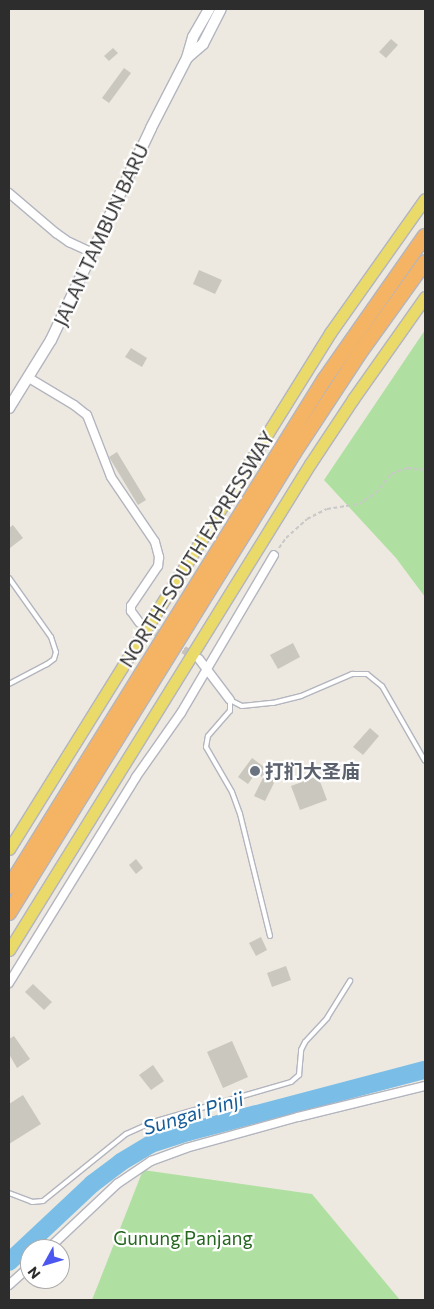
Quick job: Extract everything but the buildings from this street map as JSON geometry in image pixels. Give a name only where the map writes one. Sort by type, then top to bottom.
[{"type":"highway","name":"NORTH–SOUTH EXPRESSWAY","points":[[9,887],[319,388],[425,236]]},
{"type":"highway","name":"NORTH–SOUTH EXPRESSWAY","points":[[9,913],[294,453],[358,354],[425,262]]},
{"type":"main road","name":"JALAN TAMBUN BARU","points":[[9,408],[51,340],[151,128],[187,58],[193,37],[209,9]]},
{"type":"main road","name":"JALAN TAMBUN BARU","points":[[187,58],[203,44],[222,9]]},
{"type":"main road","points":[[9,849],[308,367],[425,199]]},
{"type":"main road","points":[[9,950],[310,464],[352,399],[425,297]]},
{"type":"street","points":[[9,193],[56,233],[69,242],[93,253]]},
{"type":"street","points":[[28,378],[74,404],[87,415],[111,477],[155,542],[159,557],[158,566],[131,606],[134,617],[139,622]]},
{"type":"street","points":[[9,983],[136,777],[162,742],[208,668],[274,555]]},
{"type":"street","points":[[199,659],[208,668],[230,700]]},
{"type":"street","points":[[59,1239],[118,1184],[151,1161],[180,1150],[298,1117],[425,1086]]},
{"type":"street","points":[[9,1285],[20,1275]]},
{"type":"lane","points":[[9,578],[51,637],[56,652],[54,659],[9,684]]},
{"type":"lane","points":[[270,936],[240,814],[232,792],[206,747],[208,736],[230,711],[230,700],[242,706],[273,703],[301,696],[352,674],[367,674],[382,686],[425,761]]},
{"type":"lane","points":[[9,1193],[32,1202],[43,1201],[126,1134],[162,1119],[291,1082],[299,1075],[302,1050],[305,1042],[327,1018],[350,981]]},
{"type":"path","points":[[274,555],[286,538],[307,519],[327,509],[359,504],[376,493],[392,474],[407,468],[425,470]]},
{"type":"green space","points":[[425,330],[425,597],[396,558],[324,480]]},
{"type":"green space","name":"Gunung Panjang","points":[[143,1170],[312,1194],[400,1300],[92,1300]]},
{"type":"waterway","name":"Sungai Pinji","points":[[9,1262],[92,1184],[121,1162],[151,1144],[188,1132],[425,1070]]},
{"type":"tunnel","points":[[143,624],[195,657]]},
{"type":"place","name":"打扪大圣庙","points":[[255,771]]}]
